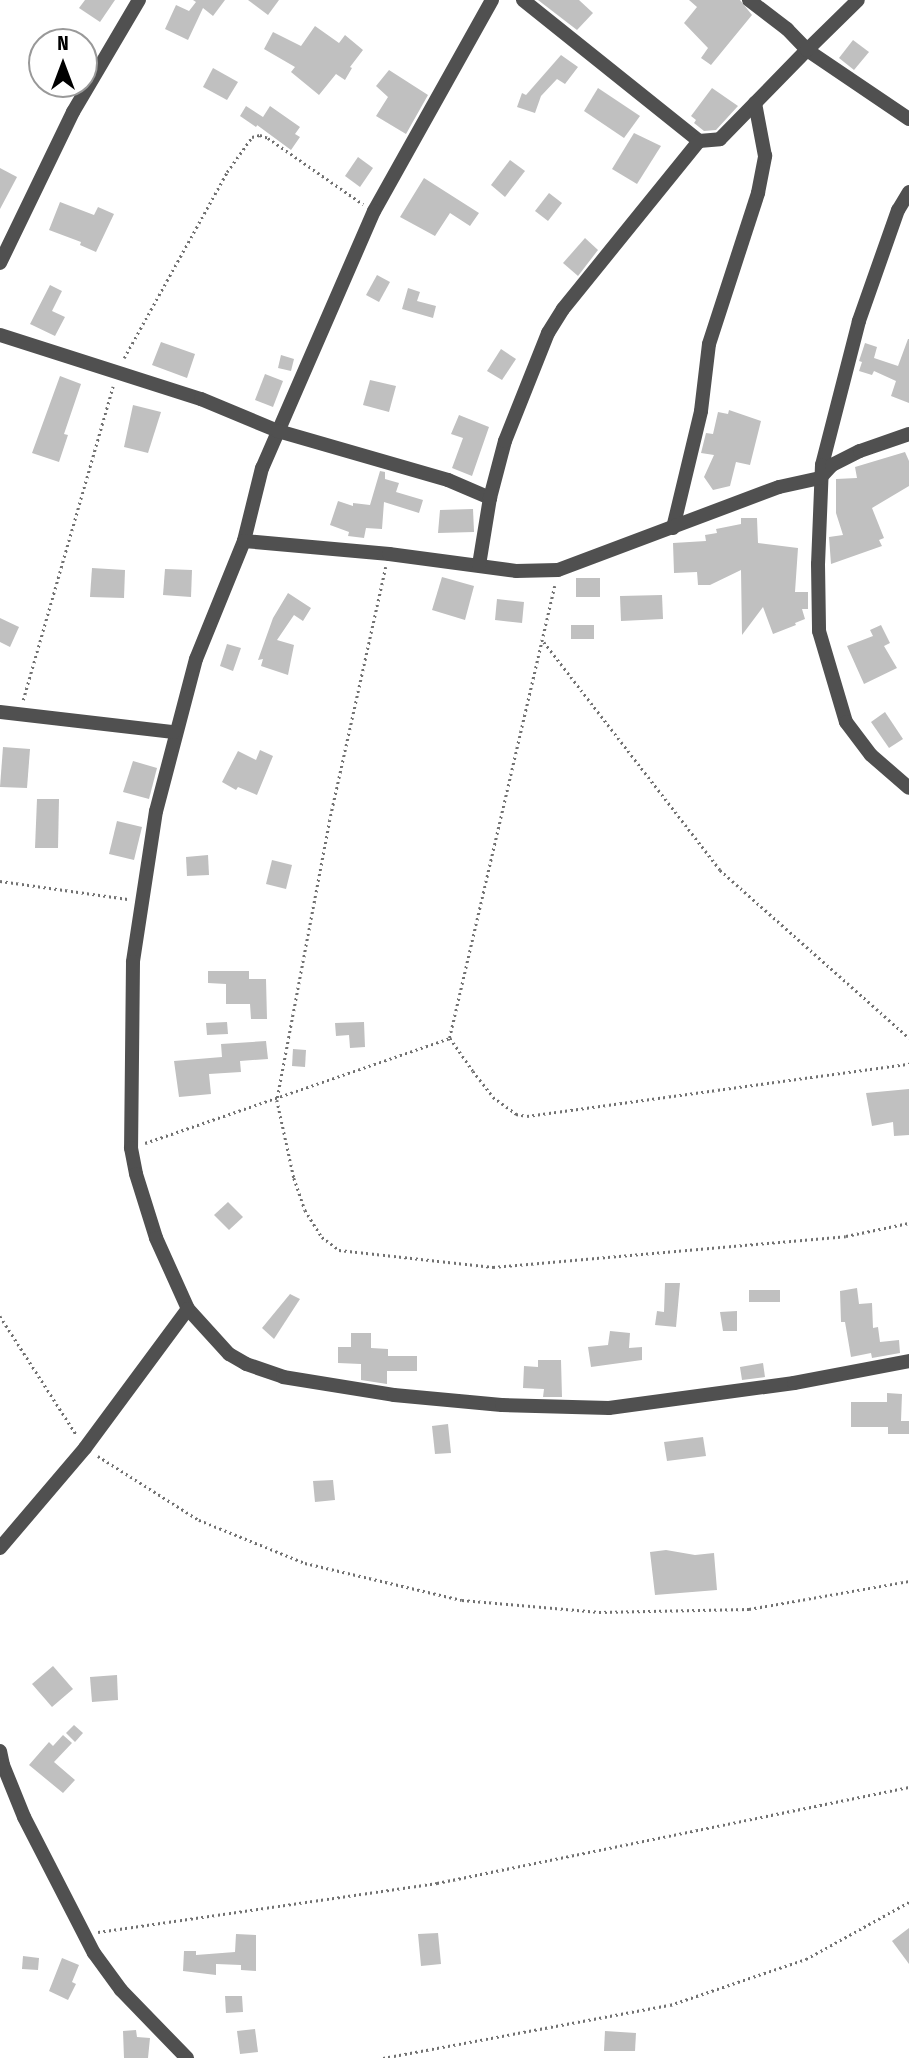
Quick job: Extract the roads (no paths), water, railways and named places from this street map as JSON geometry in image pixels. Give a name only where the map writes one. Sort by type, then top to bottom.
[{"type":"street","points":[[0,263],[73,112],[139,0]]},
{"type":"street","points":[[492,0],[374,211],[262,468],[244,541],[196,659],[174,732],[156,811],[132,962],[131,1148],[136,1174],[156,1238],[188,1310],[229,1354],[246,1364],[283,1377],[394,1395],[502,1405],[609,1408],[794,1383],[909,1361]]},
{"type":"street","points":[[523,0],[699,141],[720,139],[858,0]]},
{"type":"street","points":[[749,0],[787,29],[807,50],[909,119]]},
{"type":"street","points":[[673,528],[701,411],[709,344],[758,193],[765,156],[755,103]]},
{"type":"street","points":[[479,565],[490,498],[510,429],[548,333],[563,309],[699,141]]},
{"type":"street","points":[[909,192],[898,210],[859,321],[820,478],[819,631],[846,722],[872,755],[909,788]]},
{"type":"street","points":[[0,335],[201,399],[278,431],[448,480],[490,498]]},
{"type":"street","points":[[244,541],[390,554],[516,571],[558,570],[779,487],[820,478],[832,465],[850,456],[909,435]]},
{"type":"street","points":[[0,712],[174,732]]},
{"type":"street","points":[[0,1548],[85,1448],[188,1310]]},
{"type":"street","points":[[0,1751],[2,1765],[24,1817],[85,1934],[121,1990],[187,2058]]}]
